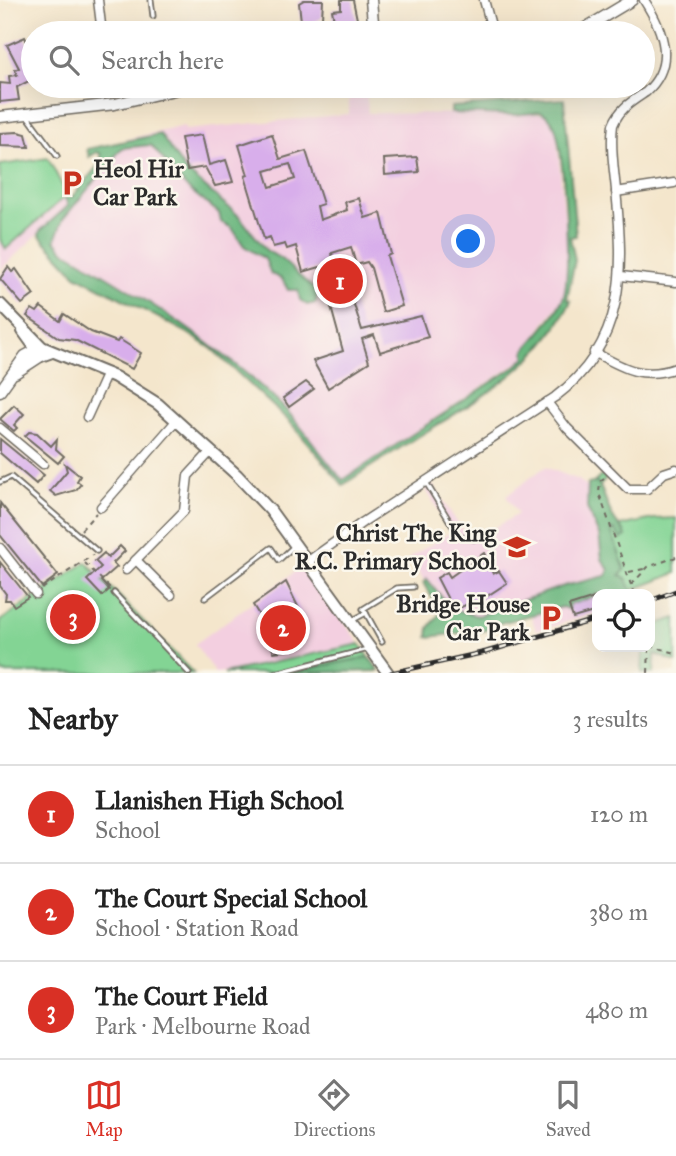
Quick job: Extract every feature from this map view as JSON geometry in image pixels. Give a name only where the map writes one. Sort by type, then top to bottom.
[{"type":"main road","points":[[0,304],[42,351],[107,373],[177,419],[211,451],[258,496],[386,669]]},
{"type":"street","points":[[98,0],[101,21]]},
{"type":"street","points":[[371,0],[373,21]]},
{"type":"street","points":[[484,0],[490,21]]},
{"type":"street","points":[[597,21],[632,0]]},
{"type":"street","points":[[644,0],[665,32],[671,57],[662,80],[655,85]]},
{"type":"street","points":[[0,117],[144,98]]},
{"type":"street","points":[[307,562],[547,402],[569,384],[594,352],[614,308],[621,276],[611,138],[614,121],[627,104],[636,98]]},
{"type":"street","points":[[617,192],[674,183]]},
{"type":"street","points":[[621,276],[676,282]]},
{"type":"street","points":[[0,391],[15,373],[42,351]]},
{"type":"street","points":[[594,352],[640,374],[652,375],[676,368]]},
{"type":"street","points":[[87,417],[107,373]]},
{"type":"street","points":[[547,402],[564,425],[623,486],[637,491],[652,486],[664,473],[676,469]]},
{"type":"street","points":[[101,507],[177,419]]},
{"type":"street","points":[[0,428],[43,464]]},
{"type":"street","points":[[126,570],[184,511],[188,476],[211,451]]},
{"type":"street","points":[[0,548],[36,594]]},
{"type":"street","points":[[136,560],[172,595]]},
{"type":"lane","points":[[151,0],[153,16]]},
{"type":"lane","points":[[27,115],[57,156]]},
{"type":"lane","points":[[0,482],[10,477],[97,551]]},
{"type":"lane","points":[[425,482],[460,536],[474,538]]},
{"type":"lane","points":[[205,598],[271,548],[279,560],[295,545]]},
{"type":"lane","points":[[382,642],[363,609],[397,588],[413,587]]},
{"type":"lane","points":[[114,593],[189,673]]},
{"type":"lane","points":[[350,622],[366,613]]},
{"type":"lane","points":[[276,673],[370,649]]},
{"type":"path","points":[[610,472],[600,481],[599,493],[632,589]]},
{"type":"path","points":[[78,534],[101,507]]},
{"type":"path","points":[[36,594],[97,551]]},
{"type":"path","points":[[627,572],[645,569],[676,557]]},
{"type":"path","points":[[84,562],[114,593]]},
{"type":"path","points":[[631,585],[645,569]]},
{"type":"path","points":[[655,648],[676,653]]},
{"type":"path","points":[[648,673],[649,652]]},
{"type":"shaded area","points":[[349,98],[367,98],[368,113],[547,114],[556,128],[568,254],[564,297],[525,350],[525,358],[342,480],[294,420],[235,364],[211,344],[63,250],[55,240],[63,219],[112,162],[127,139],[184,126],[185,130],[349,114]]},
{"type":"shaded area","points":[[65,198],[68,206],[0,270],[0,239],[6,249]]},
{"type":"shaded area","name":"Christ The King R.C. Primary School","points":[[545,467],[579,480],[588,488],[617,577],[456,628],[409,558],[451,532],[425,488],[432,484],[461,528],[469,533],[477,532],[480,536],[518,514],[506,496]]},
{"type":"shaded area","points":[[303,566],[360,644],[269,666],[215,673],[195,644]]},
{"type":"shaded area","points":[[592,595],[592,614],[536,631],[530,611]]},
{"type":"green space","points":[[564,99],[576,236],[570,237],[575,260],[567,299],[571,301],[559,322],[531,357],[497,386],[343,485],[290,422],[212,349],[186,332],[76,275],[39,235],[40,231],[68,206],[65,198],[67,195],[72,197],[101,162],[101,154],[97,152],[89,157],[87,149],[160,134],[185,170],[239,216],[267,251],[280,258],[314,289],[317,293],[316,303],[307,305],[300,300],[298,290],[288,290],[282,279],[271,274],[265,259],[244,246],[232,228],[221,222],[219,213],[186,187],[151,145],[122,148],[63,219],[55,240],[63,250],[179,322],[234,363],[285,409],[343,480],[516,366],[525,358],[525,350],[560,305],[566,285],[567,240],[561,161],[554,124],[541,112],[513,115],[451,113],[451,107]]},
{"type":"green space","points":[[48,158],[67,195],[6,249],[0,239],[0,165]]},
{"type":"green space","points":[[601,476],[607,477],[600,486],[615,527],[654,519],[676,518],[676,573],[635,589],[620,589],[588,488]]},
{"type":"green space","points":[[597,482],[613,517],[626,536],[621,539],[615,530],[611,530],[625,570],[620,575],[626,578],[631,589],[592,589],[592,596],[578,603],[570,603],[568,609],[562,607],[489,626],[487,630],[428,637],[429,628],[441,612],[423,583],[427,579],[448,605],[478,616],[564,586],[606,576],[609,570],[602,559],[599,535],[587,508],[588,484]]},
{"type":"green space","points":[[86,562],[193,673],[3,673],[0,669],[0,621]]},
{"type":"green space","points":[[676,618],[676,662],[655,654],[654,673],[642,673],[643,652],[655,652],[655,625]]},
{"type":"green space","points":[[360,644],[369,657],[285,673],[224,673]]},
{"type":"green space","points":[[369,657],[379,671],[285,673]]},
{"type":"building","points":[[304,0],[323,0],[322,18],[316,21],[301,21],[299,3]]},
{"type":"building","points":[[341,0],[353,0],[357,21],[334,21],[332,10],[341,9]]},
{"type":"building","points":[[21,39],[21,85],[17,87],[19,100],[0,102],[0,83],[10,84],[9,76],[17,75],[15,70],[19,68],[7,45]]},
{"type":"building","points":[[0,133],[26,134],[29,147],[0,146]]},
{"type":"building","points":[[272,134],[280,159],[306,151],[323,204],[317,206],[320,220],[347,210],[345,202],[359,198],[365,218],[381,213],[391,254],[387,256],[402,306],[383,312],[371,268],[367,262],[356,265],[351,247],[332,253],[336,279],[345,276],[362,330],[421,316],[428,337],[380,352],[374,335],[362,339],[369,362],[328,388],[313,361],[343,351],[320,267],[303,272],[296,246],[287,249],[285,244],[273,247],[270,237],[264,239],[245,176],[248,175],[239,145]],"holes":[[[290,164],[295,179],[270,187],[265,171]]]},
{"type":"building","points":[[202,135],[209,165],[226,160],[233,182],[215,186],[205,167],[187,170],[181,138]]},
{"type":"building","points":[[417,157],[419,172],[385,175],[384,159]]},
{"type":"building","points":[[8,267],[12,272],[16,269],[34,295],[22,304],[0,279]]},
{"type":"building","points":[[41,307],[60,321],[64,314],[91,332],[117,342],[119,339],[141,353],[132,369],[75,340],[59,338],[27,316],[32,309],[37,312]]},
{"type":"building","points":[[306,382],[314,389],[289,407],[283,398]]},
{"type":"building","points":[[14,405],[24,414],[14,425],[17,428],[14,431],[0,419]]},
{"type":"building","points":[[29,432],[37,433],[51,446],[57,439],[56,449],[64,456],[58,463],[25,436]]},
{"type":"building","points":[[0,439],[44,475],[36,484],[0,453]]},
{"type":"building","points":[[65,464],[80,476],[77,481],[81,484],[76,490],[56,496],[50,491],[67,471]]},
{"type":"building","points":[[0,503],[58,575],[42,587],[0,535]]},
{"type":"building","points":[[120,546],[125,551],[113,563],[117,567],[101,581],[109,590],[102,596],[87,580],[101,567],[95,561],[104,553],[108,558]]},
{"type":"building","points":[[484,553],[493,574],[499,571],[507,583],[475,604],[473,601],[454,611],[437,578],[447,572],[450,577]]},
{"type":"building","points":[[0,562],[28,597],[14,606],[10,600],[5,600],[6,594],[0,586]]},
{"type":"building","points":[[286,582],[306,623],[294,630],[287,619],[275,625],[289,650],[274,652],[259,624],[262,620],[253,605]]},
{"type":"building","points":[[592,599],[592,612],[573,618],[569,606]]},
{"type":"railway","points":[[655,599],[676,591]]},
{"type":"railway","points":[[391,673],[486,652],[592,620]]},
{"type":"place","name":"Heol Hir Car Park","points":[[72,183]]},
{"type":"place","name":"Llanishen High School","points":[[340,281]]},
{"type":"place","name":"Christ The King R.C. Primary School","points":[[517,547]]},
{"type":"place","name":"The Court Field","points":[[73,617]]},
{"type":"place","name":"Bridge House Car Park","points":[[551,618]]},
{"type":"place","name":"The Court Special School","points":[[283,628]]}]
